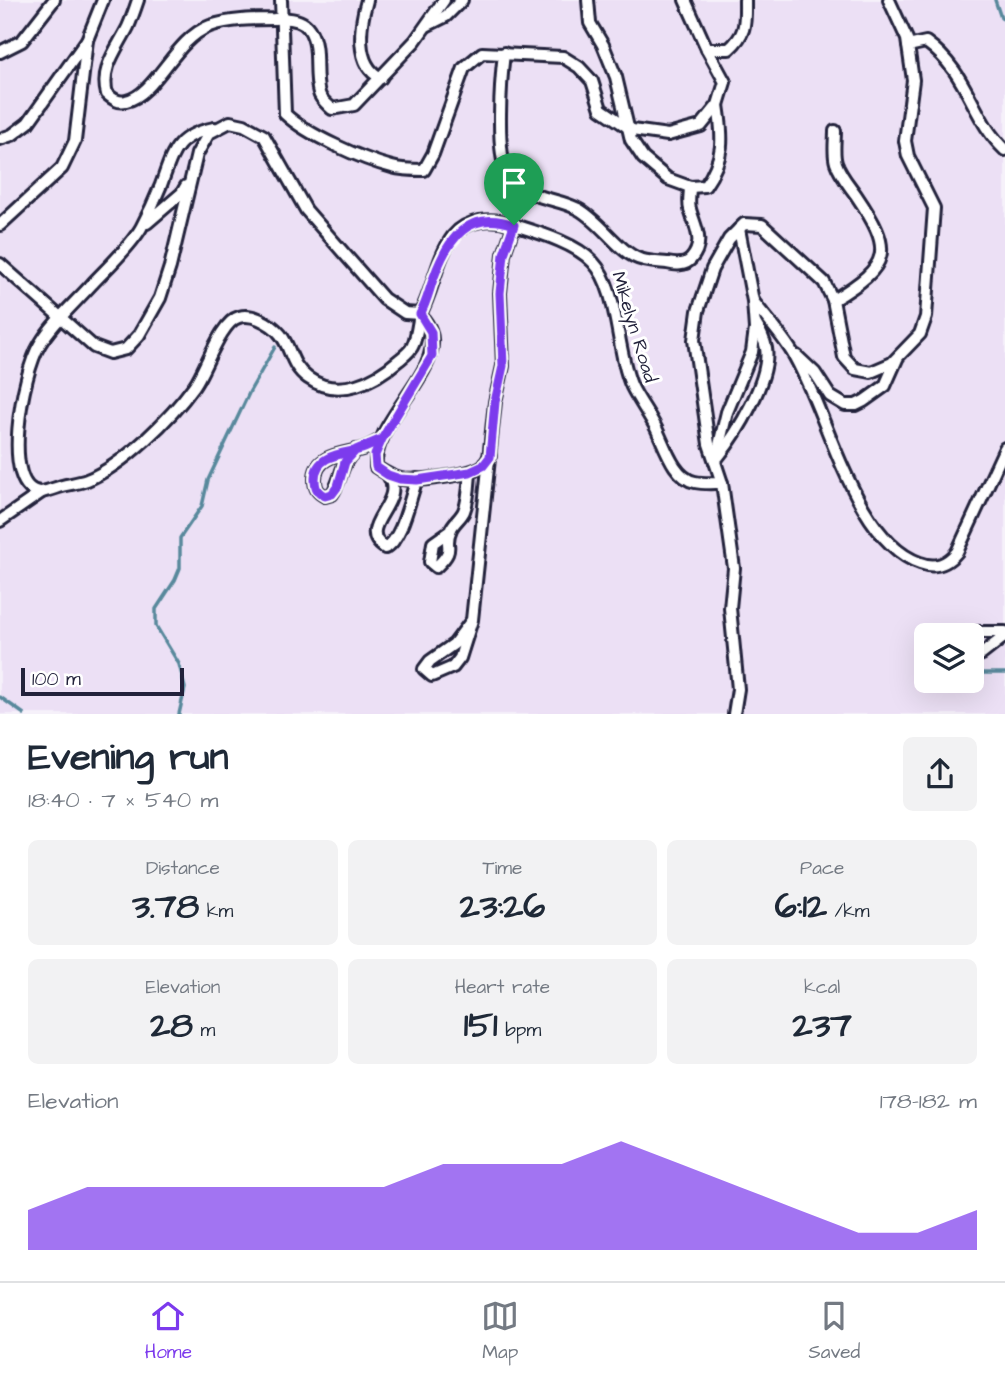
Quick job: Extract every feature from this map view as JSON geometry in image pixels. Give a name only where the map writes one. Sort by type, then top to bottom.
[{"type":"street","points":[[0,52],[22,41],[54,0]]},
{"type":"street","points":[[0,139],[12,135],[28,123],[87,40],[103,0]]},
{"type":"street","points":[[138,0],[129,25],[107,64],[104,85],[107,94],[116,101],[127,101],[140,95],[176,50],[209,26],[246,19],[283,18],[299,21],[309,29],[314,46],[319,96],[332,109],[354,105],[426,26],[444,0]]},
{"type":"street","points":[[281,0],[285,114],[296,124],[359,155],[394,168],[424,170],[433,154],[464,68],[482,52],[563,57],[579,67],[592,81],[601,109],[632,130],[668,135],[701,126],[718,105],[725,82],[685,0]]},
{"type":"street","points":[[366,0],[362,14],[362,44],[366,66],[381,78]]},
{"type":"street","points":[[426,26],[446,16],[462,0]]},
{"type":"street","points":[[579,0],[616,76],[631,140],[643,158],[668,179],[690,187],[705,186],[717,169],[723,137],[718,105]]},
{"type":"street","points":[[588,0],[590,23]]},
{"type":"street","points":[[707,49],[729,49],[741,38],[745,23],[745,0]]},
{"type":"street","points":[[734,714],[738,689],[730,608],[734,568],[722,483],[709,444],[694,340],[698,312],[712,269],[729,239],[744,224],[762,225],[824,282],[832,300],[844,358],[855,369],[871,372],[892,363],[920,334],[926,317],[934,208],[908,156],[905,141],[913,80],[908,46],[889,0]]},
{"type":"street","points":[[0,225],[62,168],[75,141],[87,40]]},
{"type":"street","points":[[908,46],[926,42],[938,50],[953,67],[988,130],[1005,150]]},
{"type":"street","points":[[504,53],[499,89],[503,163],[509,177],[521,188],[580,210],[638,259],[680,265],[690,261],[697,250],[698,226],[689,207],[690,187]]},
{"type":"street","points":[[140,231],[160,187],[170,156],[180,143],[199,131],[230,122],[244,125],[264,136],[306,210],[384,299],[405,313],[420,314],[431,332],[432,356],[382,439],[375,455],[376,467],[400,479],[417,480],[470,472],[483,466],[490,457]]},
{"type":"street","points":[[0,264],[94,347],[110,353],[126,349],[139,335],[160,298],[181,229],[189,181],[197,154],[204,139],[214,128]]},
{"type":"street","points":[[832,300],[863,282],[873,272],[882,247],[880,234],[873,221],[835,161],[835,131]]},
{"type":"street","points":[[6,447],[14,405],[27,368],[41,342],[151,218],[182,193],[189,181]]},
{"type":"street","name":"Mikelyn Road","points":[[42,492],[88,480],[121,459],[155,432],[195,386],[224,328],[241,316],[253,316],[280,332],[299,369],[309,379],[345,388],[359,386],[374,379],[413,347],[420,314],[454,236],[478,220],[499,219],[555,239],[592,261],[604,278],[632,386],[678,472],[693,482],[722,483]]},
{"type":"street","points":[[472,620],[454,645],[430,661],[424,669],[432,676],[453,667],[460,658],[472,620],[495,402],[503,366],[500,293],[502,267],[514,225]]},
{"type":"street","points":[[715,461],[727,412],[752,352],[753,301],[739,229]]},
{"type":"street","points":[[753,301],[792,352],[815,373],[830,396],[845,405],[856,405],[885,386],[898,357]]},
{"type":"street","points":[[715,461],[736,434],[749,410],[764,370],[767,351],[762,334],[754,323]]},
{"type":"street","points":[[792,352],[848,481],[867,514],[896,550],[906,558],[933,566],[950,560],[957,552],[1005,448]]},
{"type":"street","points":[[356,450],[345,462],[338,486],[332,494],[325,496],[319,493],[315,487],[315,473],[319,465],[336,454],[356,450],[382,439]]},
{"type":"street","points":[[8,468],[23,488],[42,492]]},
{"type":"street","points":[[450,531],[463,513],[470,472]]},
{"type":"street","points":[[388,475],[393,482],[393,495],[376,523],[373,534],[377,542],[385,548],[392,545],[398,534],[417,480]]},
{"type":"street","points":[[0,521],[42,492]]},
{"type":"street","points":[[984,632],[1005,634]]},
{"type":"street","points":[[984,649],[1005,634]]},
{"type":"shaded area","points":[[0,0],[1005,0],[1005,714],[0,714]]},
{"type":"waterway","points":[[995,0],[1001,18],[1005,20]]},
{"type":"waterway","points":[[179,714],[185,688],[179,664],[156,626],[156,609],[180,568],[180,538],[202,506],[208,480],[250,391],[275,347]]},
{"type":"waterway","points":[[984,673],[1005,673]]},
{"type":"waterway","points":[[0,697],[24,714]]},
{"type":"route","points":[[514,225],[499,219],[478,220],[454,236],[420,314],[431,332],[432,356],[382,439],[356,450],[350,455],[332,494],[325,496],[319,493],[315,487],[315,473],[319,465],[336,454],[351,452],[366,448],[382,439],[375,455],[376,467],[400,479],[417,480],[470,472],[483,466],[490,457],[495,402],[503,366],[500,293],[504,254],[514,225]]}]
